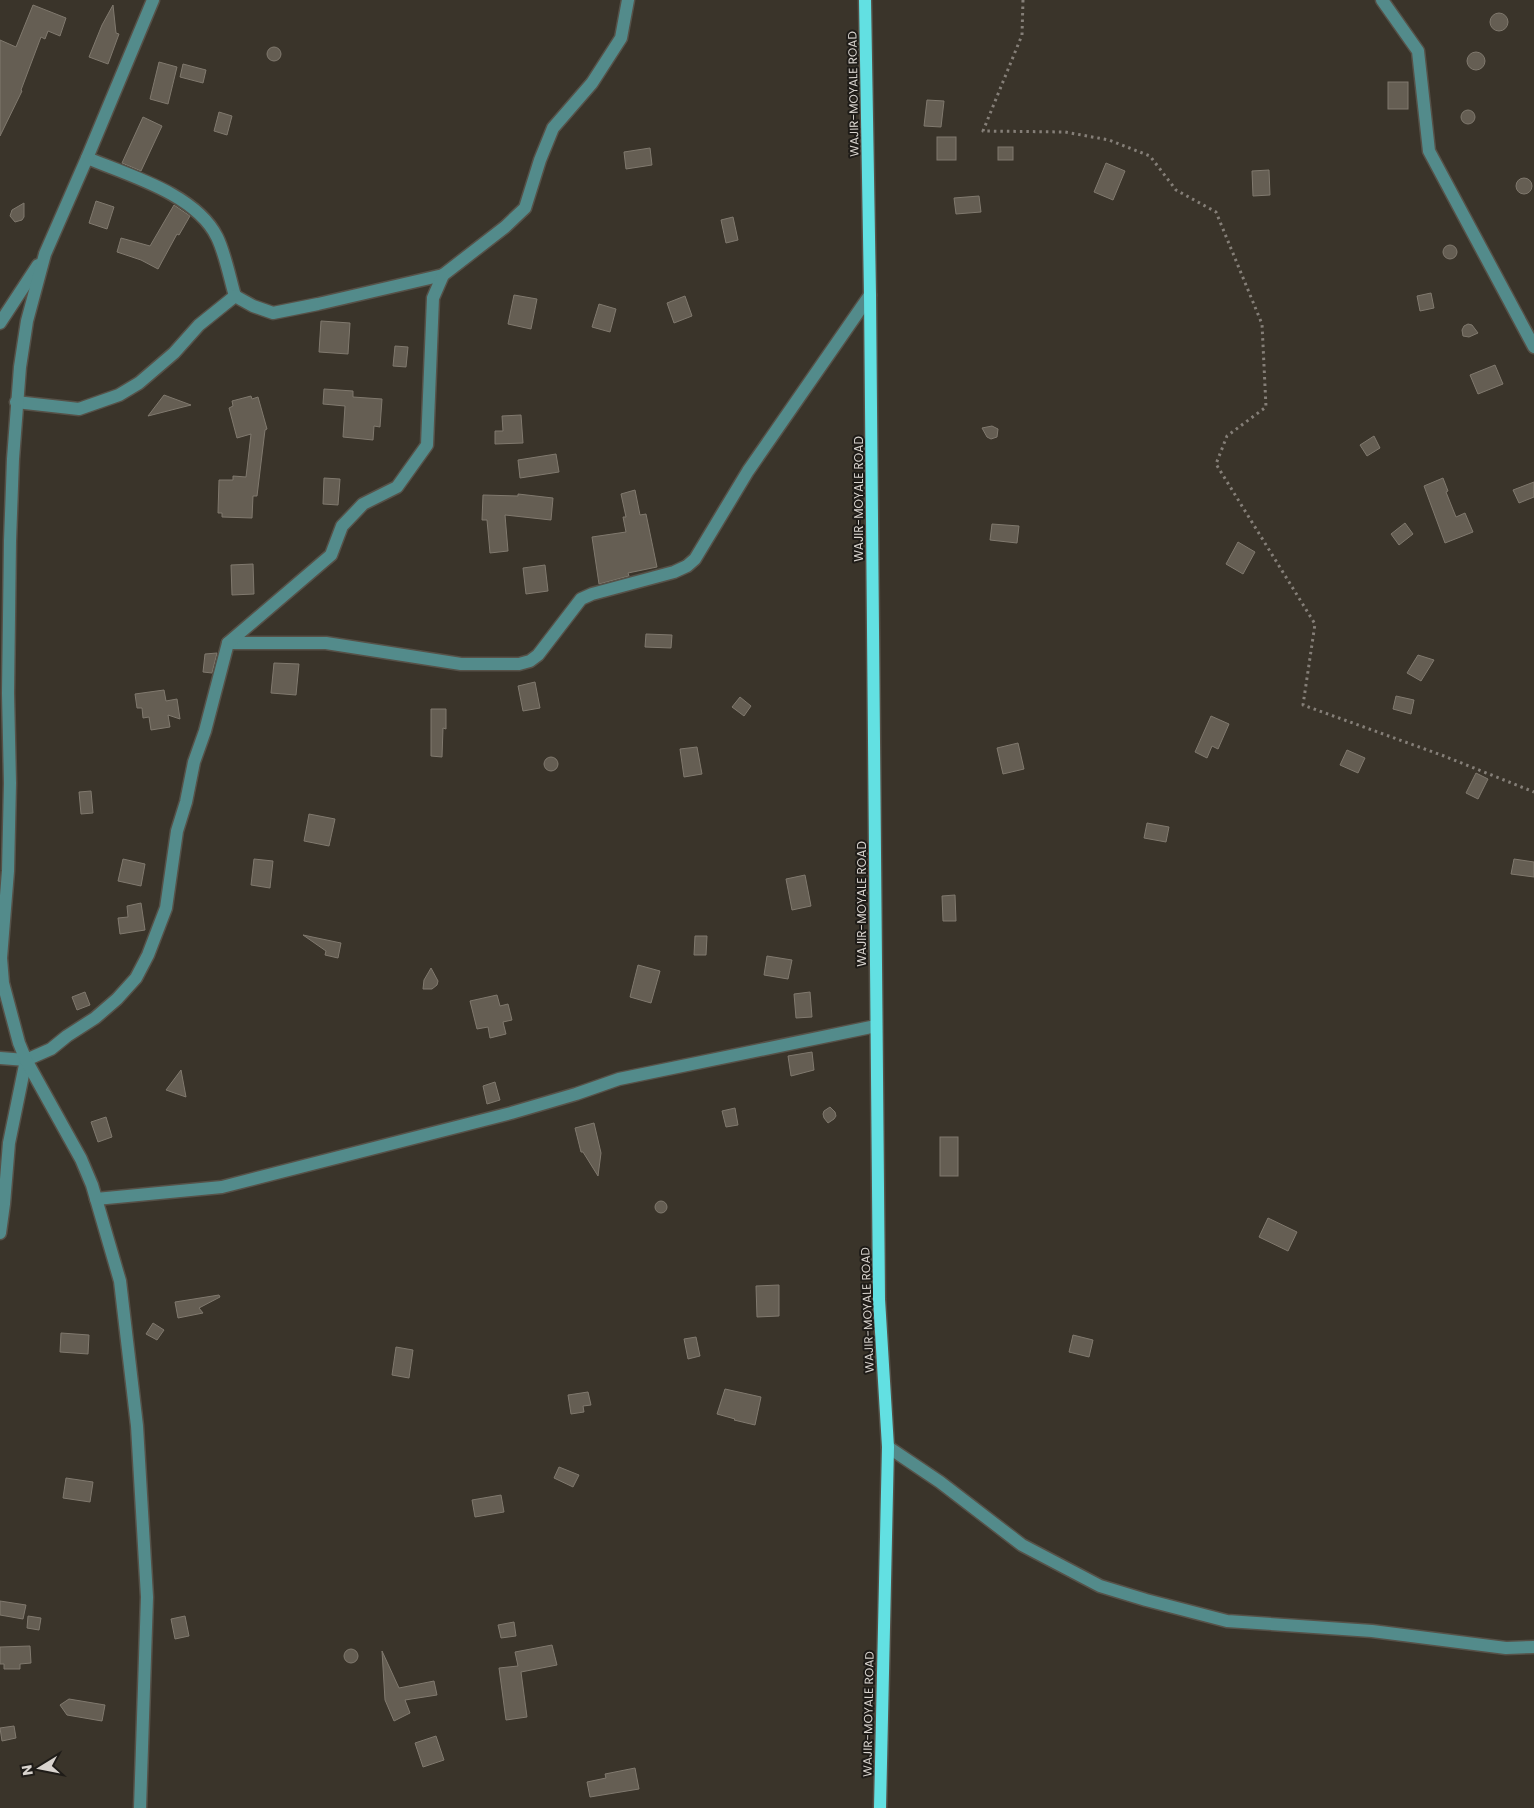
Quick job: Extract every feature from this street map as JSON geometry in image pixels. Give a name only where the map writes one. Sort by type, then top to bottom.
[{"type":"main road","name":"WAJIR-MOYALE ROAD","points":[[865,0],[870,294],[879,1299],[888,1447],[880,1808]]},
{"type":"street","points":[[140,1808],[147,1597],[137,1426],[120,1281],[96,1199],[81,1159],[18,1043],[3,984],[1,958],[8,871],[10,783],[8,693],[9,551],[16,402],[27,321],[45,254],[152,0]]},
{"type":"street","points":[[87,158],[159,188],[187,204],[205,219],[217,237],[235,296],[253,306],[273,313],[443,275],[505,227],[525,208],[540,160],[553,128],[592,83],[621,38],[628,0]]},
{"type":"street","points":[[1382,0],[1418,51],[1429,151],[1534,346]]},
{"type":"street","points":[[0,323],[45,254]]},
{"type":"street","points":[[0,1058],[26,1060],[51,1049],[95,1018],[117,999],[136,978],[148,955],[166,908],[177,831],[186,802],[194,762],[206,731],[228,644],[331,555],[342,526],[363,504],[397,487],[427,445],[433,298],[443,275]]},
{"type":"street","points":[[228,644],[326,643],[461,664],[519,664],[530,661],[538,656],[581,599],[592,594],[674,572],[696,559],[748,471],[870,294]]},
{"type":"street","points":[[16,402],[79,409],[118,395],[140,383],[174,353],[199,325],[235,296]]},
{"type":"street","points":[[96,1199],[222,1187],[511,1113],[619,1079],[876,1026]]},
{"type":"street","points":[[0,1233],[9,1144],[26,1060]]},
{"type":"street","points":[[888,1447],[940,1482],[1022,1545],[1109,1589],[1226,1621],[1372,1631],[1506,1648],[1534,1647]]},
{"type":"path","points":[[1024,0],[1022,35],[983,130],[1065,132],[1109,140],[1150,156],[1176,190],[1216,212],[1262,324],[1266,407],[1227,436],[1216,464],[1315,624],[1302,705],[1444,756],[1534,792]]},
{"type":"building","points":[[33,5],[66,18],[60,36],[48,31],[45,39],[41,37],[22,91],[0,136],[0,40],[16,47]]},
{"type":"building","points":[[113,5],[116,33],[119,34],[108,64],[89,57],[102,25]]},
{"type":"building","points":[[1499,13],[1505,16],[1508,22],[1505,28],[1499,31],[1493,28],[1490,22],[1493,16]]},
{"type":"building","points":[[274,47],[279,49],[281,54],[279,59],[274,61],[269,59],[267,54],[269,49]]},
{"type":"building","points":[[1476,52],[1482,55],[1485,61],[1482,67],[1476,70],[1470,67],[1467,61],[1470,55]]},
{"type":"building","points":[[159,62],[177,67],[168,104],[150,99]]},
{"type":"building","points":[[183,64],[206,70],[203,83],[180,77]]},
{"type":"building","points":[[1388,82],[1408,82],[1408,109],[1388,109]]},
{"type":"building","points":[[927,100],[944,101],[941,127],[924,126]]},
{"type":"building","points":[[1468,110],[1473,112],[1475,117],[1473,122],[1468,124],[1463,122],[1461,117],[1463,112]]},
{"type":"building","points":[[219,112],[232,116],[227,135],[214,131]]},
{"type":"building","points":[[143,117],[162,126],[141,171],[122,163]]},
{"type":"building","points":[[937,137],[956,137],[956,160],[937,160]]},
{"type":"building","points":[[998,147],[1013,147],[1013,160],[998,160]]},
{"type":"building","points":[[650,148],[652,165],[626,169],[624,152]]},
{"type":"building","points":[[1106,163],[1125,171],[1113,200],[1094,192]]},
{"type":"building","points":[[1269,170],[1270,195],[1253,196],[1252,171]]},
{"type":"building","points":[[1524,178],[1530,180],[1532,186],[1530,192],[1524,194],[1518,192],[1516,186],[1518,180]]},
{"type":"building","points":[[979,196],[981,212],[956,214],[954,198]]},
{"type":"building","points":[[96,201],[114,207],[107,229],[89,223]]},
{"type":"building","points":[[24,203],[24,217],[22,220],[15,222],[10,216],[12,210]]},
{"type":"building","points":[[174,205],[190,216],[179,235],[177,234],[158,269],[141,260],[117,252],[121,238],[150,246]]},
{"type":"building","points":[[733,217],[738,240],[726,243],[721,220]]},
{"type":"building","points":[[1450,245],[1455,247],[1457,252],[1455,257],[1450,259],[1445,257],[1443,252],[1445,247]]},
{"type":"building","points":[[1431,293],[1434,308],[1420,311],[1417,296]]},
{"type":"building","points":[[514,295],[537,299],[531,329],[508,324]]},
{"type":"building","points":[[685,296],[692,316],[674,323],[667,303]]},
{"type":"building","points":[[599,304],[616,309],[610,332],[592,327]]},
{"type":"building","points":[[321,321],[350,323],[348,354],[319,352]]},
{"type":"building","points":[[1468,324],[1472,325],[1478,333],[1469,337],[1463,336],[1462,330]]},
{"type":"building","points":[[395,346],[408,347],[406,367],[393,366]]},
{"type":"building","points":[[1495,365],[1503,384],[1478,394],[1470,375]]},
{"type":"building","points":[[324,389],[353,391],[353,397],[382,399],[380,427],[374,426],[373,440],[343,437],[345,406],[323,404]]},
{"type":"building","points":[[164,395],[191,405],[148,416]]},
{"type":"building","points":[[251,396],[252,399],[258,397],[267,429],[265,430],[257,496],[253,496],[252,518],[222,517],[222,513],[218,513],[219,480],[233,480],[233,476],[246,477],[251,434],[237,438],[229,408],[233,406],[232,401]]},
{"type":"building","points":[[521,415],[523,443],[495,444],[495,431],[503,431],[502,416]]},
{"type":"building","points":[[992,426],[998,429],[997,437],[991,439],[987,437],[982,428]]},
{"type":"building","points":[[1374,436],[1380,448],[1367,456],[1360,445]]},
{"type":"building","points":[[556,454],[559,472],[520,478],[518,460]]},
{"type":"building","points":[[324,478],[340,479],[338,505],[323,504]]},
{"type":"building","points":[[1443,478],[1448,491],[1446,492],[1456,517],[1465,513],[1473,532],[1445,543],[1424,486]]},
{"type":"building","points":[[1534,482],[1534,497],[1519,503],[1513,490]]},
{"type":"building","points":[[635,490],[640,515],[646,514],[657,567],[628,573],[629,576],[599,584],[592,537],[626,532],[623,517],[626,517],[621,494]]},
{"type":"building","points":[[518,494],[553,498],[551,520],[505,515],[508,551],[490,553],[487,520],[482,520],[483,495],[518,496]]},
{"type":"building","points":[[1405,523],[1413,534],[1399,545],[1391,534]]},
{"type":"building","points":[[992,524],[1019,526],[1017,543],[990,540]]},
{"type":"building","points":[[1238,542],[1255,552],[1243,574],[1226,564]]},
{"type":"building","points":[[253,564],[254,594],[232,595],[231,565]]},
{"type":"building","points":[[545,565],[548,591],[526,594],[523,568]]},
{"type":"building","points":[[646,634],[672,635],[671,648],[645,647]]},
{"type":"building","points":[[217,653],[212,673],[203,672],[205,654]]},
{"type":"building","points":[[1418,655],[1434,660],[1421,681],[1407,673]]},
{"type":"building","points":[[274,663],[299,664],[296,695],[271,693]]},
{"type":"building","points":[[535,682],[540,708],[523,711],[518,686]]},
{"type":"building","points":[[164,690],[166,701],[177,699],[180,719],[168,715],[170,727],[151,730],[149,717],[143,718],[142,708],[137,708],[135,694]]},
{"type":"building","points":[[1396,696],[1414,700],[1411,714],[1393,709]]},
{"type":"building","points":[[740,697],[751,706],[744,716],[732,707]]},
{"type":"building","points":[[431,709],[446,709],[446,729],[443,728],[442,757],[431,756]]},
{"type":"building","points":[[1211,716],[1229,724],[1218,749],[1212,746],[1207,758],[1195,752]]},
{"type":"building","points":[[1018,743],[1024,769],[1003,774],[997,748]]},
{"type":"building","points":[[697,747],[702,774],[684,777],[680,749]]},
{"type":"building","points":[[1347,750],[1365,758],[1358,773],[1340,765]]},
{"type":"building","points":[[551,757],[556,759],[558,764],[556,769],[551,771],[546,769],[544,764],[546,759]]},
{"type":"building","points":[[1476,773],[1488,779],[1478,799],[1466,793]]},
{"type":"building","points":[[91,791],[93,813],[81,814],[79,792]]},
{"type":"building","points":[[309,814],[335,819],[329,846],[304,841]]},
{"type":"building","points":[[1147,823],[1169,827],[1166,842],[1144,838]]},
{"type":"building","points":[[123,859],[145,864],[141,886],[118,881]]},
{"type":"building","points":[[254,859],[273,861],[270,888],[251,885]]},
{"type":"building","points":[[1514,859],[1534,862],[1534,877],[1511,874]]},
{"type":"building","points":[[805,875],[811,906],[792,910],[786,879]]},
{"type":"building","points":[[955,895],[956,921],[943,921],[942,896]]},
{"type":"building","points":[[141,903],[145,930],[120,934],[118,918],[128,917],[127,906]]},
{"type":"building","points":[[303,935],[341,943],[338,958],[325,955],[326,951]]},
{"type":"building","points":[[695,936],[707,936],[706,955],[694,955]]},
{"type":"building","points":[[767,956],[792,960],[788,979],[764,975]]},
{"type":"building","points":[[638,965],[660,971],[651,1003],[630,997]]},
{"type":"building","points":[[431,968],[438,981],[437,985],[432,989],[423,989],[424,980]]},
{"type":"building","points":[[85,992],[90,1005],[77,1010],[72,997]]},
{"type":"building","points":[[810,992],[812,1017],[796,1018],[794,994]]},
{"type":"building","points":[[497,995],[500,1006],[508,1004],[512,1020],[503,1022],[506,1034],[490,1038],[488,1027],[477,1029],[470,1001]]},
{"type":"building","points":[[812,1052],[814,1070],[791,1076],[788,1056]]},
{"type":"building","points":[[181,1070],[186,1097],[166,1090]]},
{"type":"building","points":[[495,1082],[500,1100],[487,1104],[483,1086]]},
{"type":"building","points":[[830,1107],[836,1116],[828,1123],[823,1114]]},
{"type":"building","points":[[735,1108],[738,1125],[726,1127],[722,1111]]},
{"type":"building","points":[[106,1117],[112,1137],[98,1142],[91,1122]]},
{"type":"building","points":[[594,1123],[601,1153],[598,1176],[583,1152],[581,1152],[575,1128]]},
{"type":"building","points":[[940,1137],[958,1137],[958,1176],[940,1176]]},
{"type":"building","points":[[663,1201],[666,1202],[666,1212],[659,1213],[656,1212],[655,1205],[656,1202]]},
{"type":"building","points":[[1268,1218],[1297,1232],[1288,1251],[1259,1237]]},
{"type":"building","points":[[779,1285],[779,1316],[757,1317],[756,1286]]},
{"type":"building","points":[[219,1295],[220,1297],[199,1308],[203,1313],[178,1318],[175,1302]]},
{"type":"building","points":[[153,1323],[164,1330],[157,1340],[146,1334]]},
{"type":"building","points":[[61,1333],[89,1335],[88,1354],[60,1352]]},
{"type":"building","points":[[1073,1335],[1093,1340],[1089,1357],[1069,1352]]},
{"type":"building","points":[[696,1337],[700,1356],[688,1359],[684,1339]]},
{"type":"building","points":[[396,1347],[413,1350],[409,1378],[392,1375]]},
{"type":"building","points":[[725,1389],[761,1397],[755,1425],[717,1414]]},
{"type":"building","points":[[588,1392],[591,1405],[583,1406],[584,1412],[571,1414],[568,1395]]},
{"type":"building","points":[[559,1467],[579,1475],[573,1487],[554,1478]]},
{"type":"building","points":[[66,1478],[93,1482],[90,1502],[63,1498]]},
{"type":"building","points":[[501,1495],[504,1512],[475,1517],[472,1500]]},
{"type":"building","points":[[0,1601],[26,1605],[23,1619],[0,1615]]},
{"type":"building","points":[[28,1616],[41,1618],[39,1630],[27,1628]]},
{"type":"building","points":[[185,1616],[189,1636],[175,1639],[171,1619]]},
{"type":"building","points":[[514,1622],[516,1636],[501,1638],[498,1625]]},
{"type":"building","points":[[552,1645],[557,1665],[521,1672],[527,1717],[506,1720],[499,1668],[518,1666],[515,1652]]},
{"type":"building","points":[[30,1646],[31,1663],[20,1664],[20,1669],[4,1669],[4,1664],[0,1664],[0,1647]]},
{"type":"building","points":[[351,1649],[356,1651],[358,1656],[356,1661],[351,1663],[346,1661],[344,1656],[346,1651]]},
{"type":"building","points":[[382,1651],[399,1688],[434,1681],[437,1695],[405,1700],[410,1713],[394,1721],[385,1700]]},
{"type":"building","points":[[69,1699],[105,1705],[102,1721],[67,1715],[60,1705]]},
{"type":"building","points":[[14,1726],[16,1738],[2,1741],[0,1728]]},
{"type":"building","points":[[436,1736],[444,1760],[423,1767],[415,1743]]},
{"type":"building","points":[[635,1768],[639,1789],[590,1797],[587,1782],[606,1778],[605,1774]]}]
